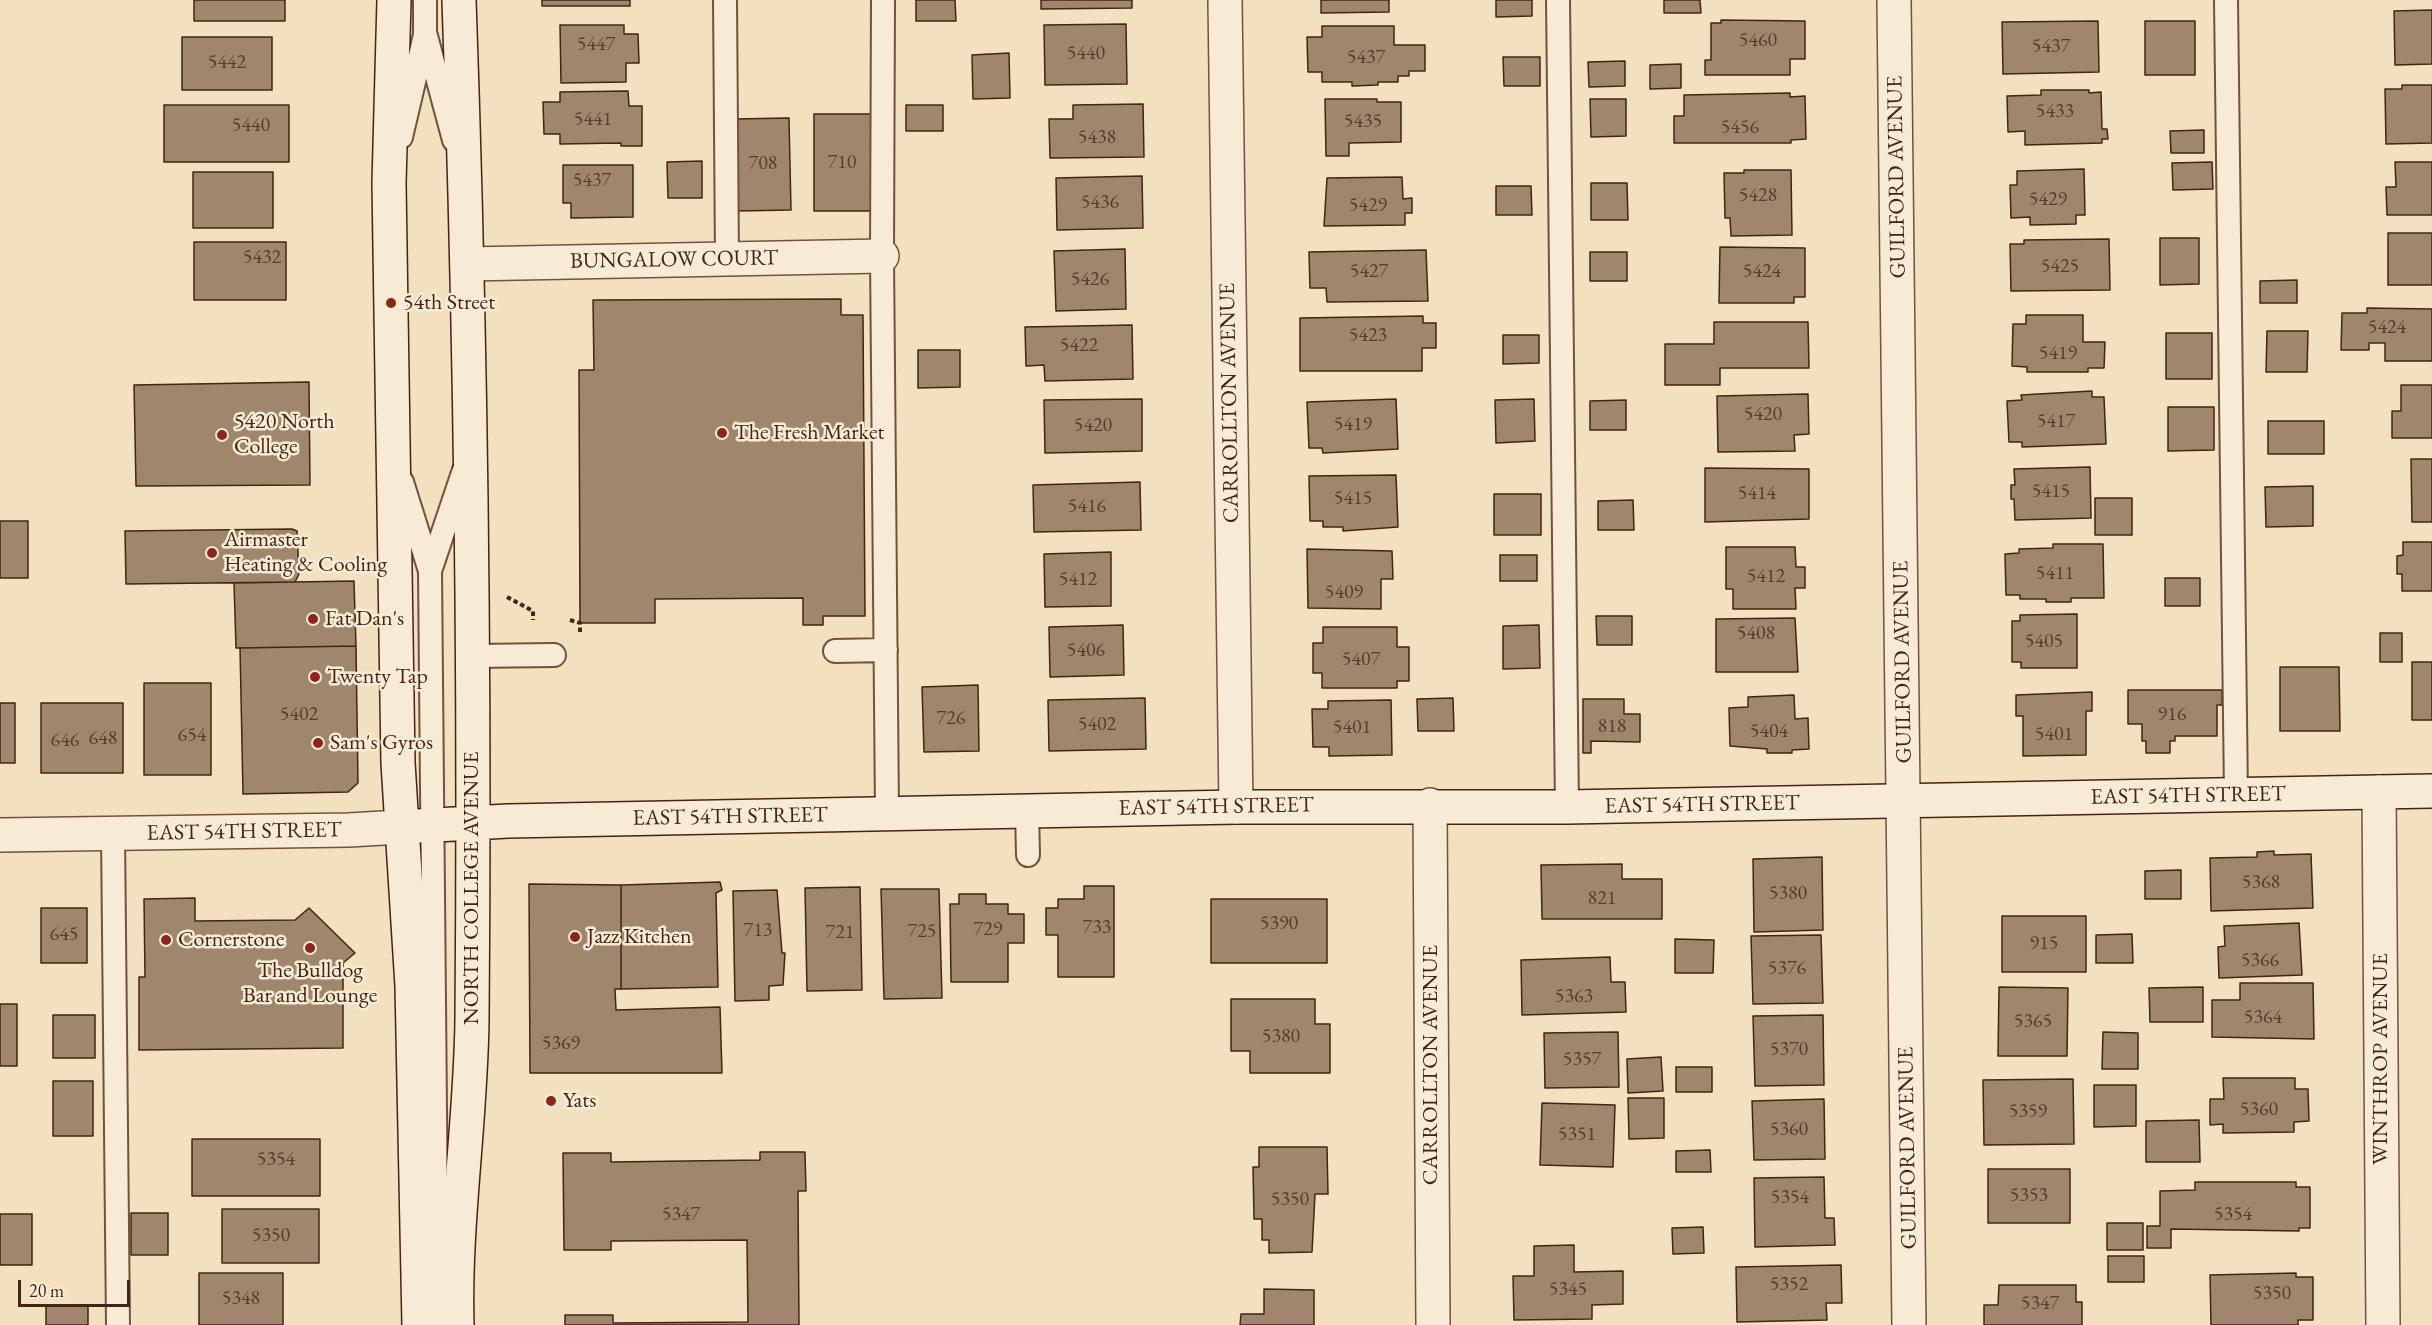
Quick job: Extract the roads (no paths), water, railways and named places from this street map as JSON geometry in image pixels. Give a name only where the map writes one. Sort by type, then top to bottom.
[{"type":"street","name":"NORTH COLLEGE AVENUE","points":[[394,0],[389,183],[392,452],[416,826],[412,997],[419,1325]]},
{"type":"street","name":"NORTH COLLEGE AVENUE","points":[[457,1325],[472,1022],[470,450],[459,0]]},
{"type":"street","name":"CARROLLTON AVENUE","points":[[1225,0],[1236,807]]},
{"type":"street","name":"GUILFORD AVENUE","points":[[1894,0],[1909,1325]]},
{"type":"street","name":"BUNGALOW COURT","points":[[467,264],[882,256]]},
{"type":"street","name":"EAST 54TH STREET","points":[[0,835],[1027,810],[1430,805],[1567,807],[2432,791]]},
{"type":"street","name":"WINTHROP AVENUE","points":[[2379,792],[2383,1325]]},
{"type":"street","name":"CARROLLTON AVENUE","points":[[1430,805],[1433,1325]]},
{"type":"lane","name":"NORTH COLLEGE AVENUE","points":[[389,183],[425,35],[425,0]]},
{"type":"lane","points":[[725,0],[727,259]]},
{"type":"lane","points":[[883,0],[882,256],[887,813]]},
{"type":"lane","points":[[1558,0],[1567,807]]},
{"type":"lane","points":[[2226,0],[2236,795]]},
{"type":"lane","name":"NORTH COLLEGE AVENUE","points":[[425,35],[465,182]]},
{"type":"lane","name":"NORTH COLLEGE AVENUE","points":[[437,1325],[416,826],[430,571],[470,450]]},
{"type":"lane","name":"NORTH COLLEGE AVENUE","points":[[392,452],[430,571]]},
{"type":"lane","points":[[835,651],[886,650]]},
{"type":"lane","points":[[472,656],[554,655]]},
{"type":"lane","points":[[1027,810],[1028,855]]},
{"type":"lane","points":[[113,834],[117,1325]]},
{"type":"place","name":"54th Street","points":[[391,303]]},
{"type":"place","name":"The Fresh Market","points":[[722,433]]},
{"type":"place","name":"5420 North College","points":[[222,435]]},
{"type":"place","name":"Airmaster Heating & Cooling","points":[[212,553]]},
{"type":"place","name":"Fat Dan's","points":[[313,619]]},
{"type":"place","name":"Twenty Tap","points":[[315,677]]},
{"type":"place","name":"Sam's Gyros","points":[[318,743]]},
{"type":"place","name":"Jazz Kitchen","points":[[575,937]]},
{"type":"place","name":"Cornerstone","points":[[166,940]]},
{"type":"place","name":"The Bulldog Bar and Lounge","points":[[310,948]]},
{"type":"place","name":"Yats","points":[[551,1101]]}]
